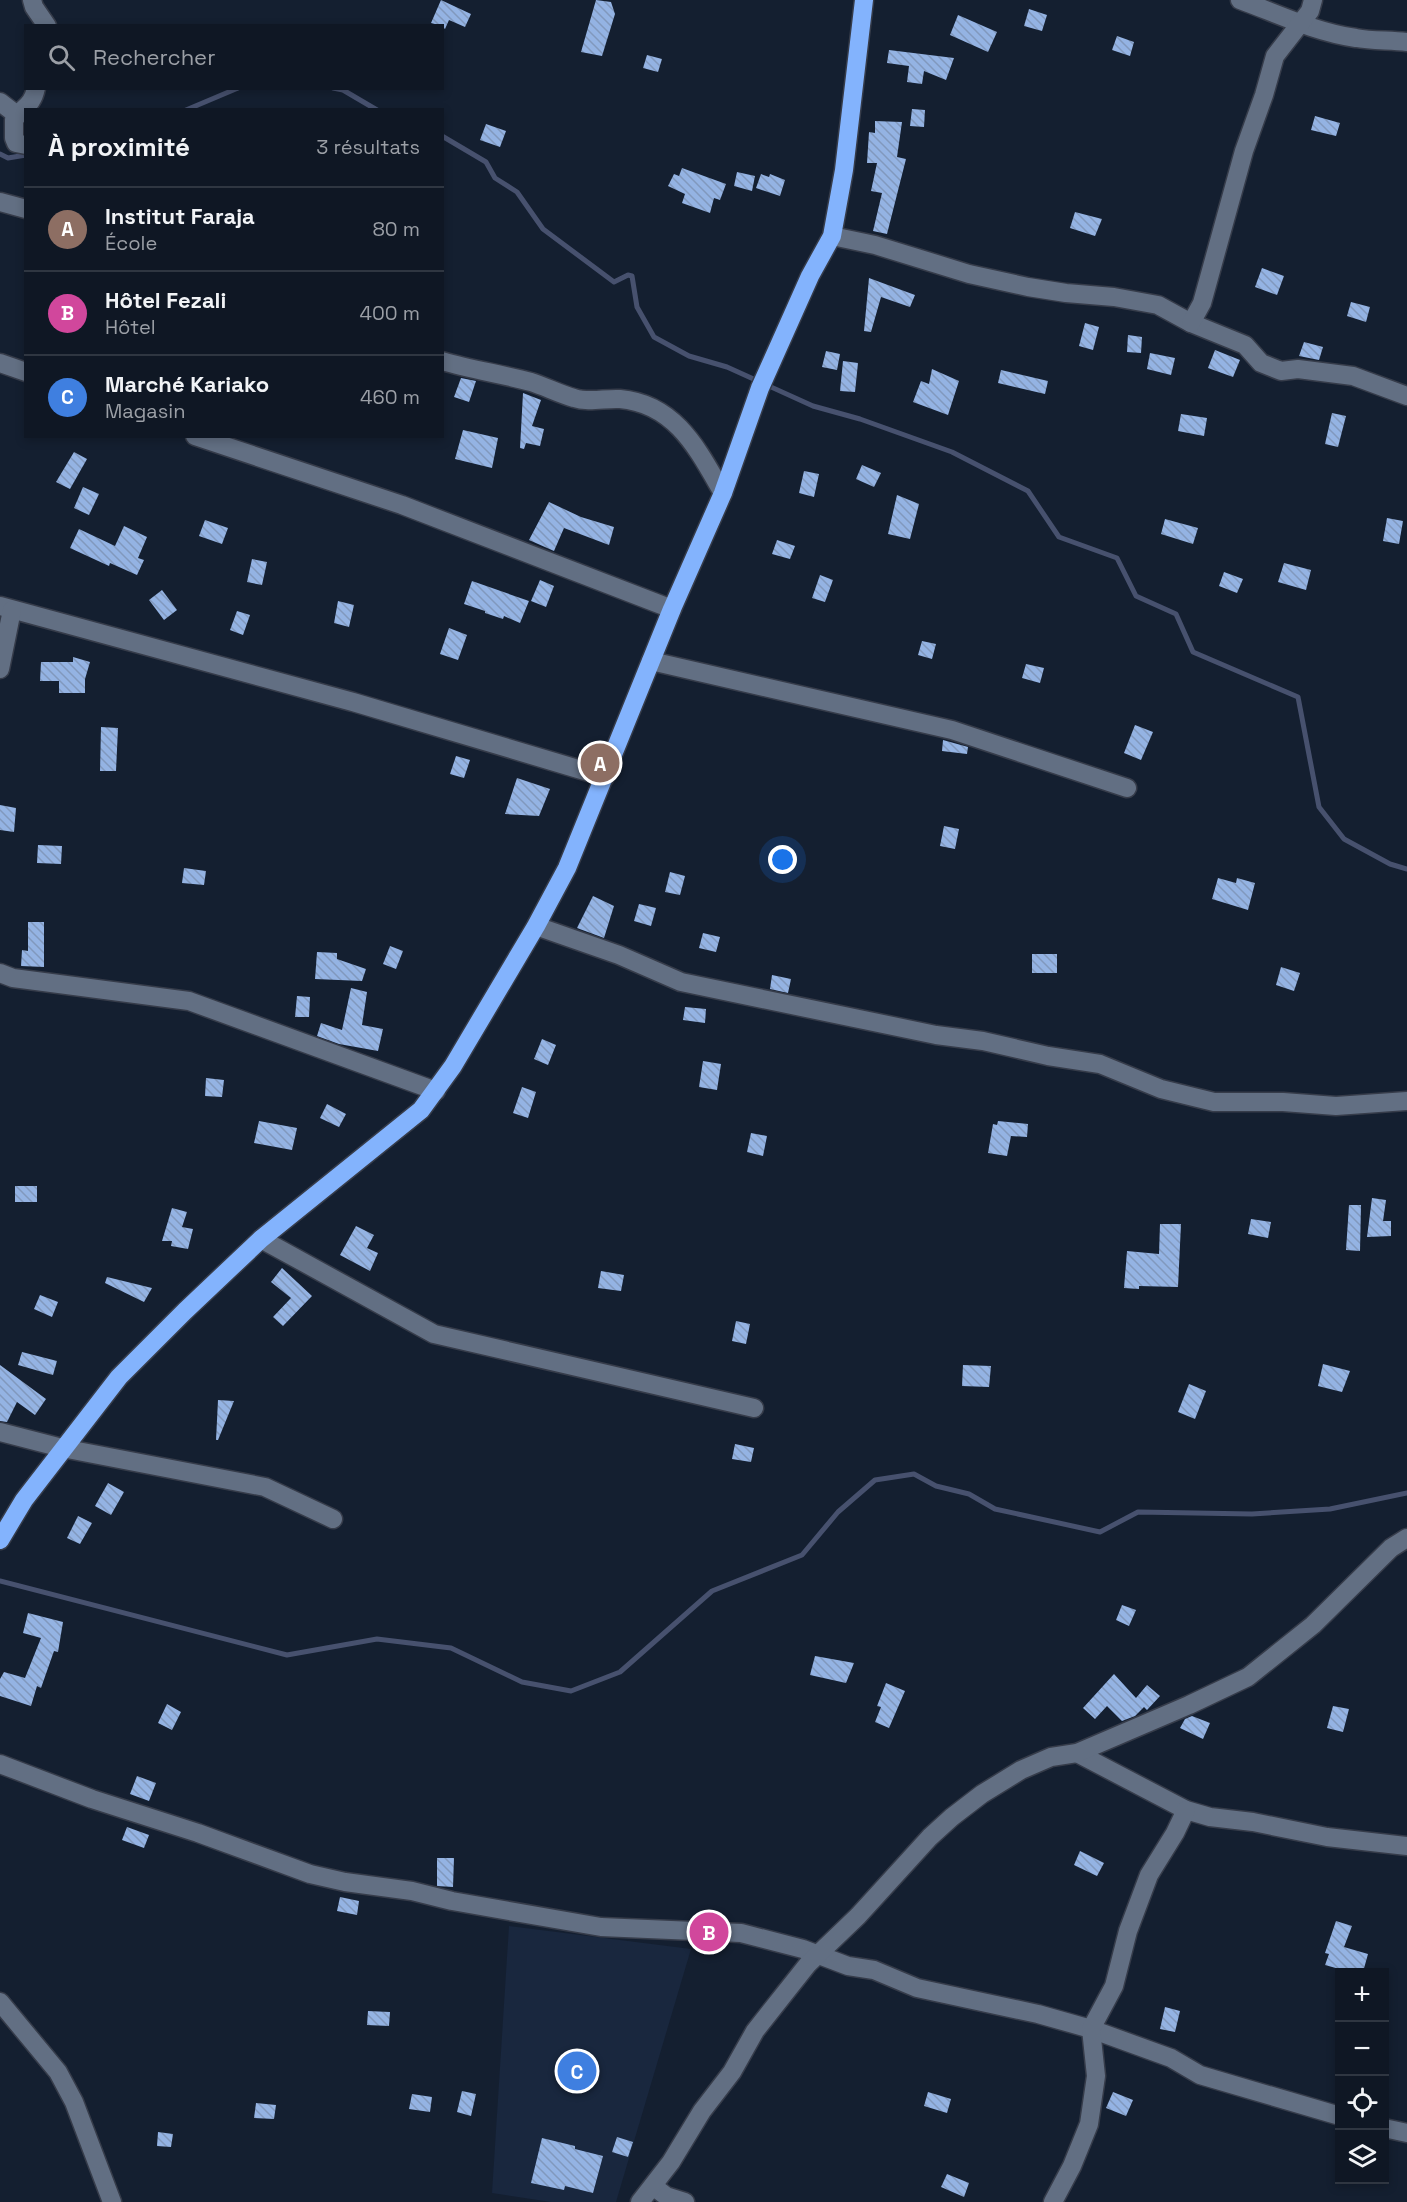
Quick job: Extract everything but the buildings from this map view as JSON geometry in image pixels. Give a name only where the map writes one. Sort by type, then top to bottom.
[{"type":"highway","points":[[0,1540],[24,1500],[119,1377],[261,1239],[421,1110],[436,1091],[536,926],[567,868],[605,777],[672,609],[723,493],[762,383],[810,276],[832,236],[844,170],[864,0]]},
{"type":"street","points":[[32,0],[46,24]]},
{"type":"street","points":[[1240,0],[1301,24],[1357,39],[1407,42]]},
{"type":"street","points":[[1191,323],[1202,303],[1244,151],[1275,56],[1311,11],[1313,0]]},
{"type":"street","points":[[27,108],[34,98],[36,90]]},
{"type":"street","points":[[0,102],[17,115]]},
{"type":"street","points":[[24,110],[14,120],[14,138],[16,142],[24,144]]},
{"type":"street","points":[[0,202],[24,208]]},
{"type":"street","points":[[832,236],[875,245],[969,273],[1028,286],[1158,305],[1191,323],[1245,345],[1261,363],[1281,371],[1298,369],[1353,376],[1407,396]]},
{"type":"street","points":[[444,361],[529,382],[556,390],[575,399],[590,401],[618,399],[643,403],[672,421],[689,436],[723,493]]},
{"type":"street","points":[[0,363],[24,371]]},
{"type":"street","points":[[201,438],[402,506],[672,609]]},
{"type":"street","points":[[0,669],[6,608],[353,702],[605,777]]},
{"type":"street","points":[[651,661],[952,730],[1127,788]]},
{"type":"street","points":[[536,926],[619,956],[681,982],[936,1035],[983,1041],[1100,1065],[1161,1089],[1214,1102],[1283,1102],[1336,1106],[1407,1101]]},
{"type":"street","points":[[0,973],[13,978],[189,1000],[436,1091]]},
{"type":"street","points":[[261,1239],[434,1334],[754,1408]]},
{"type":"street","points":[[0,1432],[62,1448],[265,1487],[333,1519]]},
{"type":"street","points":[[640,2202],[671,2162],[702,2111],[732,2072],[755,2031],[817,1955],[858,1916],[930,1837],[952,1817],[982,1794],[1021,1770],[1050,1757],[1077,1753],[1248,1677],[1313,1625],[1391,1548],[1407,1538]]},
{"type":"street","points":[[1077,1753],[1186,1810],[1210,1817],[1253,1822],[1327,1837],[1407,1846]]},
{"type":"street","points":[[0,1764],[92,1799],[198,1833],[310,1874],[345,1882],[412,1891],[452,1901],[601,1928],[741,1932],[803,1949],[848,1966],[874,1970],[917,1988],[1038,2014],[1091,2029],[1171,2058],[1200,2075],[1335,2115]]},
{"type":"street","points":[[1053,2202],[1072,2166],[1089,2124],[1096,2076],[1091,2029],[1114,1986],[1128,1931],[1149,1875],[1175,1833],[1186,1810]]},
{"type":"street","points":[[0,2002],[58,2072],[94,2149],[112,2202]]},
{"type":"street","points":[[1389,2129],[1407,2133]]},
{"type":"street","points":[[653,2186],[666,2196],[685,2202]]},
{"type":"shaded area","points":[[509,1926],[691,1949],[616,2202],[551,2202],[492,2193]]},
{"type":"waterway","points":[[191,108],[233,90]]},
{"type":"waterway","points":[[343,90],[374,108]]},
{"type":"waterway","points":[[444,137],[486,162],[495,178],[517,192],[543,229],[614,282],[628,275],[632,276],[637,307],[654,337],[689,356],[727,367],[813,406],[860,419],[952,452],[1028,491],[1059,537],[1117,558],[1136,596],[1176,614],[1193,652],[1298,697],[1319,807],[1344,839],[1390,864],[1407,869]]},
{"type":"waterway","points":[[0,154],[8,158],[24,155]]},
{"type":"waterway","points":[[0,1581],[287,1655],[377,1639],[451,1648],[522,1682],[571,1691],[620,1672],[712,1591],[802,1555],[838,1512],[875,1480],[914,1474],[936,1486],[969,1494],[995,1509],[1100,1532],[1138,1512],[1252,1514],[1330,1509],[1407,1493]]},
{"type":"place","name":"Institut Faraja","points":[[600,763]]},
{"type":"place","name":"Hôtel Fezali","points":[[709,1932]]},
{"type":"place","name":"Marché Kariako","points":[[577,2071]]}]
